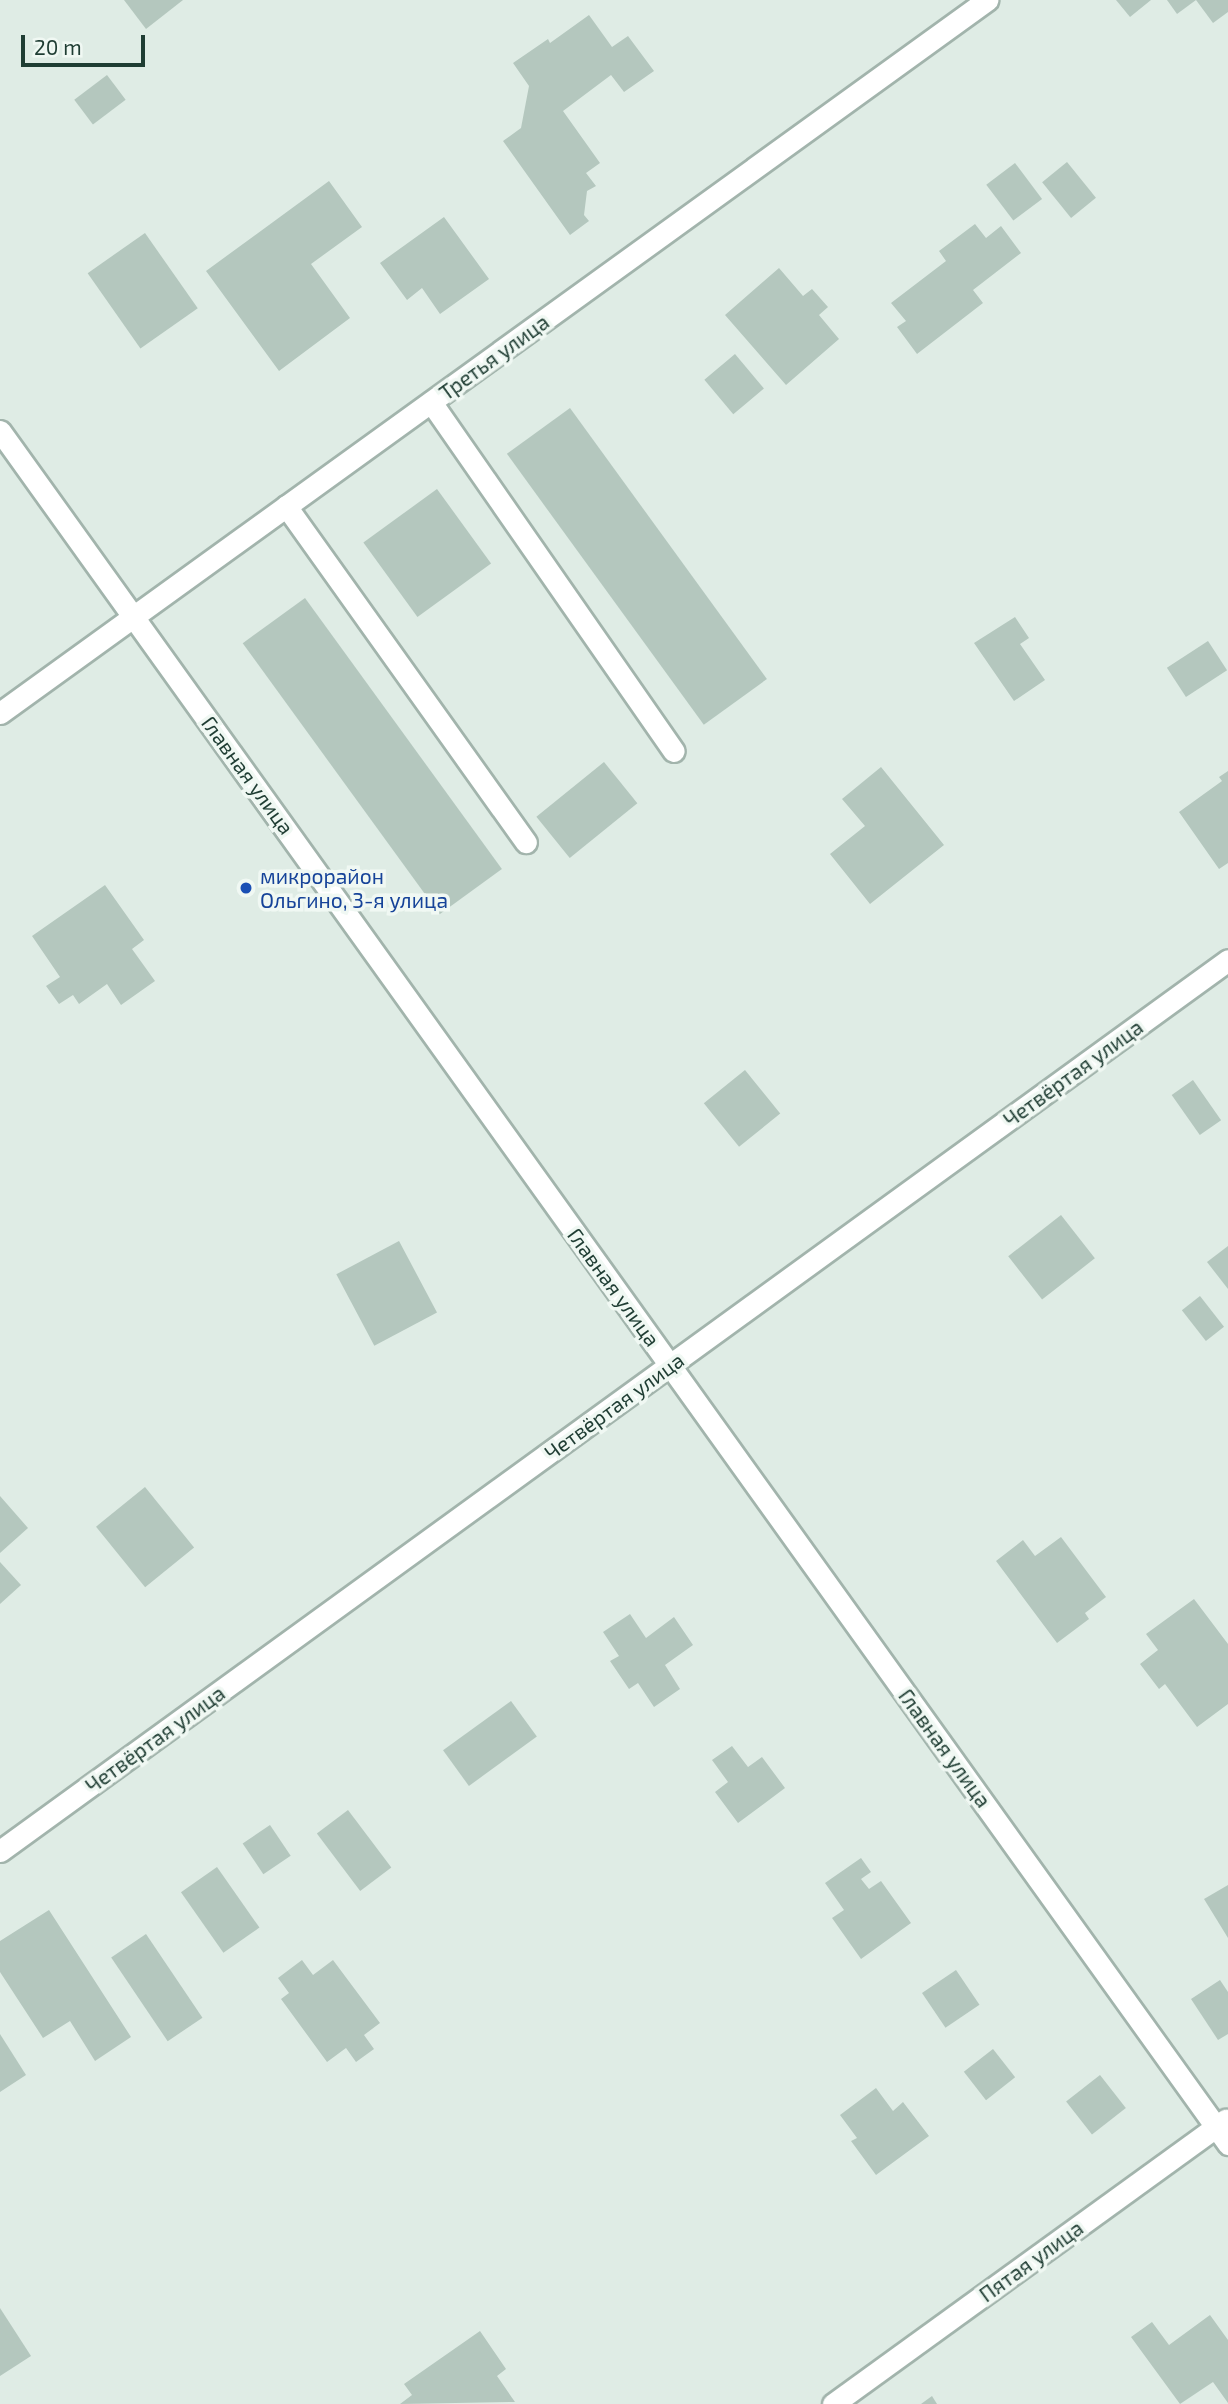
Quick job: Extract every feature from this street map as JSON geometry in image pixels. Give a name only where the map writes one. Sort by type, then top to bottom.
[{"type":"street","name":"Третья улица","points":[[0,713],[987,0]]},
{"type":"street","points":[[430,402],[674,751]]},
{"type":"street","name":"Главная улица","points":[[0,431],[670,1365],[1224,2130]]},
{"type":"street","points":[[286,506],[526,842]]},
{"type":"street","name":"Четвёртая улица","points":[[0,1851],[1228,960]]},
{"type":"street","name":"Пятая улица","points":[[833,2404],[1224,2130]]},
{"type":"building","points":[[124,0],[183,0],[146,29]]},
{"type":"building","points":[[1116,0],[1151,0],[1130,17]]},
{"type":"building","points":[[1167,0],[1196,0],[1177,14]]},
{"type":"building","points":[[1196,0],[1228,0],[1228,12],[1213,23]]},
{"type":"building","points":[[589,15],[612,47],[628,36],[654,71],[624,92],[611,75],[563,111],[600,163],[586,173],[596,186],[587,191],[584,215],[589,221],[570,235],[503,141],[521,128],[529,86],[513,63],[548,39],[550,43]]},
{"type":"building","points":[[107,75],[126,100],[93,124],[74,100]]},
{"type":"building","points":[[1067,162],[1096,198],[1071,218],[1042,182]]},
{"type":"building","points":[[1015,163],[1042,199],[1013,221],[986,185]]},
{"type":"building","points":[[329,181],[362,227],[311,264],[350,318],[279,371],[206,271]]},
{"type":"building","points":[[444,217],[489,279],[440,314],[422,288],[407,300],[380,263]]},
{"type":"building","points":[[975,224],[986,238],[1001,226],[1021,253],[973,290],[983,303],[917,354],[897,327],[906,321],[891,303],[946,261],[939,251]]},
{"type":"building","points":[[145,233],[198,308],[140,349],[88,273]]},
{"type":"building","points":[[779,268],[803,296],[812,289],[828,307],[819,315],[839,339],[786,385],[725,315]]},
{"type":"building","points":[[735,354],[764,388],[733,414],[704,380]]},
{"type":"building","points":[[570,408],[767,679],[704,725],[507,454]]},
{"type":"building","points":[[437,489],[491,563],[417,617],[363,542]]},
{"type":"building","points":[[305,598],[502,869],[440,914],[243,643]]},
{"type":"building","points":[[1015,617],[1029,638],[1020,644],[1045,680],[1014,701],[974,643]]},
{"type":"building","points":[[1208,641],[1227,670],[1186,697],[1167,668]]},
{"type":"building","points":[[604,762],[637,803],[570,858],[536,817]]},
{"type":"building","points":[[881,767],[944,845],[870,904],[830,854],[865,826],[842,799]]},
{"type":"building","points":[[1228,771],[1228,863],[1219,869],[1179,812],[1222,781],[1219,777]]},
{"type":"building","points":[[105,885],[144,940],[132,949],[155,981],[121,1005],[107,984],[79,1004],[73,995],[59,1004],[46,986],[60,977],[32,936]]},
{"type":"building","points":[[745,1070],[780,1114],[739,1147],[704,1103]]},
{"type":"building","points":[[1193,1080],[1221,1120],[1200,1135],[1172,1095]]},
{"type":"building","points":[[1061,1215],[1095,1258],[1042,1300],[1008,1256]]},
{"type":"building","points":[[399,1241],[437,1313],[374,1346],[336,1274]]},
{"type":"building","points":[[1228,1246],[1228,1289],[1207,1262]]},
{"type":"building","points":[[1200,1296],[1224,1327],[1206,1341],[1182,1310]]},
{"type":"building","points":[[145,1487],[194,1548],[145,1587],[96,1527]]},
{"type":"building","points":[[0,1496],[28,1528],[0,1553]]},
{"type":"building","points":[[1061,1537],[1106,1597],[1085,1613],[1089,1619],[1057,1643],[996,1561],[1023,1540],[1035,1556]]},
{"type":"building","points":[[0,1562],[21,1585],[0,1604]]},
{"type":"building","points":[[1194,1599],[1228,1644],[1228,1704],[1197,1727],[1165,1684],[1159,1689],[1140,1664],[1158,1650],[1146,1634]]},
{"type":"building","points":[[630,1614],[646,1638],[674,1617],[693,1645],[665,1665],[680,1689],[654,1707],[638,1683],[629,1689],[610,1661],[619,1656],[603,1632]]},
{"type":"building","points":[[511,1701],[537,1737],[469,1786],[443,1750]]},
{"type":"building","points":[[732,1746],[748,1767],[762,1757],[785,1788],[738,1823],[715,1792],[728,1782],[712,1760]]},
{"type":"building","points":[[348,1810],[391,1868],[360,1891],[317,1833]]},
{"type":"building","points":[[270,1825],[291,1856],[263,1874],[243,1843]]},
{"type":"building","points":[[861,1858],[871,1872],[861,1879],[869,1889],[881,1881],[911,1923],[861,1959],[832,1918],[844,1910],[825,1883]]},
{"type":"building","points":[[217,1867],[259,1928],[223,1953],[181,1892]]},
{"type":"building","points":[[1228,1885],[1228,1938],[1204,1899]]},
{"type":"building","points":[[49,1910],[131,2037],[95,2061],[70,2021],[43,2038],[0,1972],[0,1941]]},
{"type":"building","points":[[146,1934],[202,2018],[168,2041],[111,1957]]},
{"type":"building","points":[[302,1960],[313,1975],[333,1960],[380,2023],[364,2035],[374,2049],[356,2062],[346,2048],[327,2062],[281,1999],[289,1993],[278,1978]]},
{"type":"building","points":[[956,1970],[979,2005],[945,2028],[922,1993]]},
{"type":"building","points":[[1220,1980],[1228,1992],[1228,2034],[1218,2040],[1191,1999]]},
{"type":"building","points":[[0,2034],[26,2075],[0,2092]]},
{"type":"building","points":[[993,2049],[1015,2077],[986,2100],[964,2072]]},
{"type":"building","points":[[1100,2075],[1126,2108],[1092,2135],[1066,2101]]},
{"type":"building","points":[[876,2088],[893,2111],[903,2102],[929,2136],[876,2175],[851,2141],[857,2138],[840,2115]]},
{"type":"building","points":[[0,2308],[31,2356],[0,2376]]},
{"type":"building","points":[[1210,2315],[1228,2340],[1228,2403],[1213,2382],[1180,2404],[1131,2337],[1152,2322],[1169,2345]]},
{"type":"building","points":[[480,2331],[506,2369],[497,2376],[515,2402],[400,2404],[412,2395],[404,2384]]},
{"type":"building","points":[[932,2396],[937,2404],[921,2404]]},
{"type":"place","name":"микрорайон Ольгино, 3-я улица","points":[[246,888]]}]
